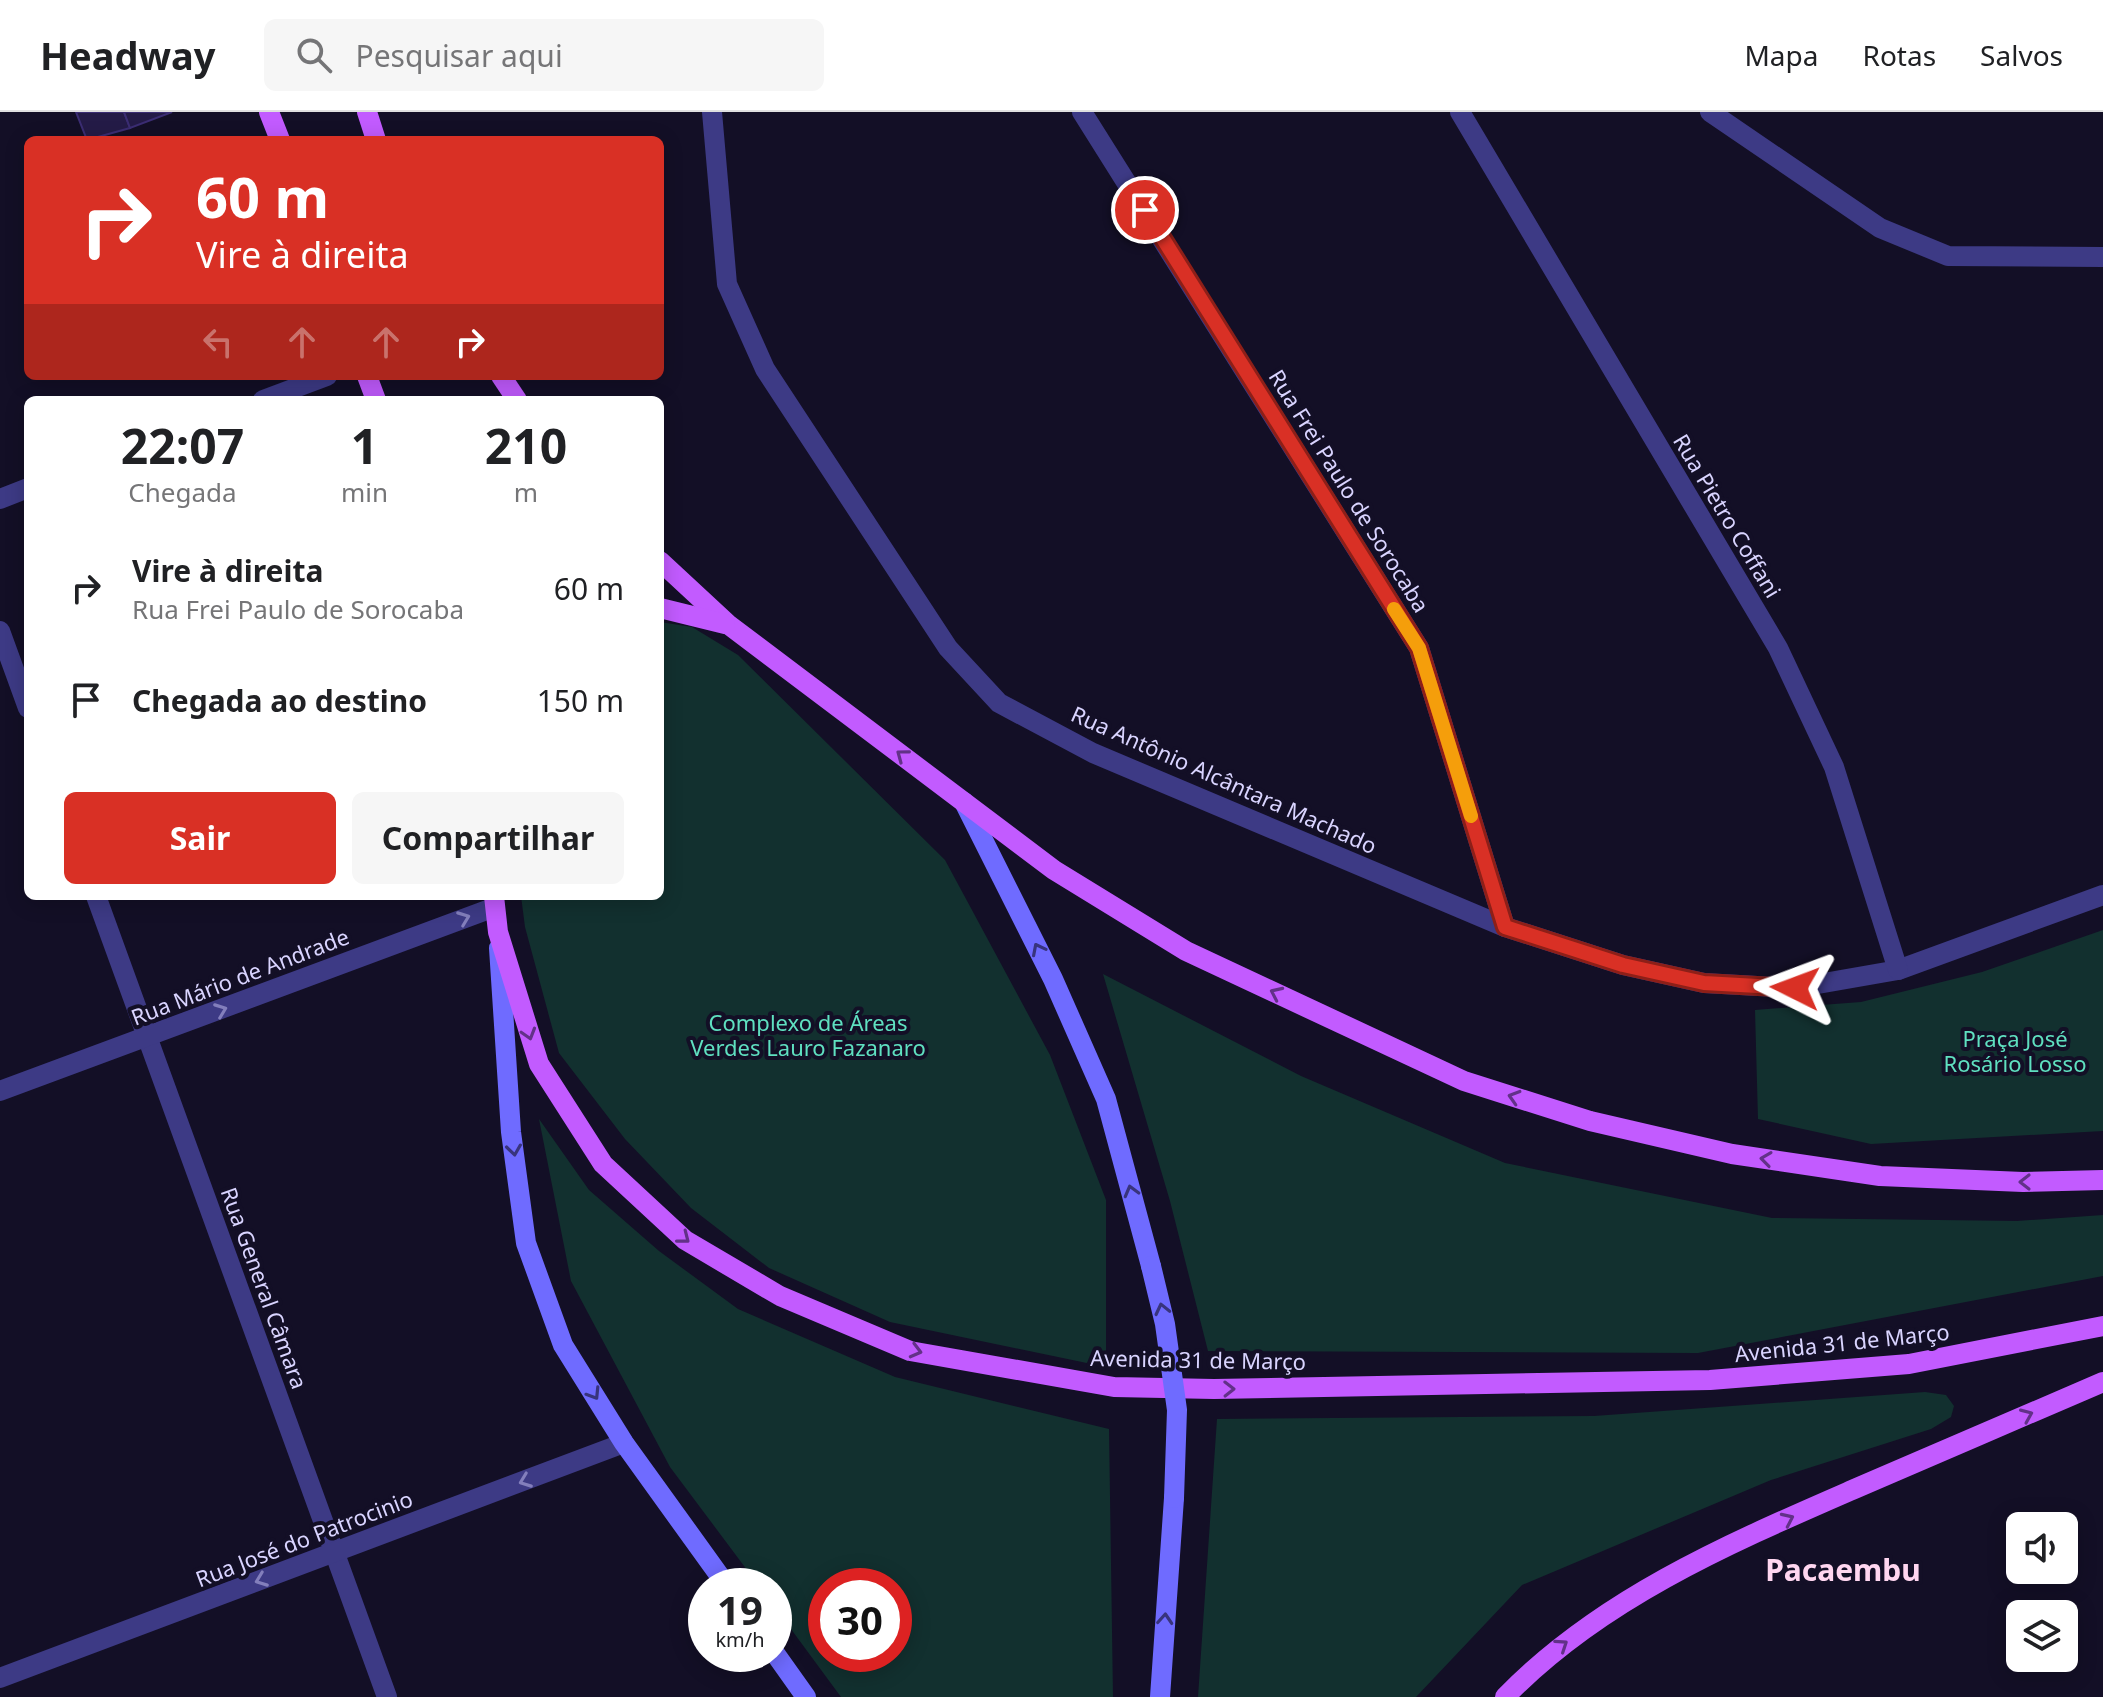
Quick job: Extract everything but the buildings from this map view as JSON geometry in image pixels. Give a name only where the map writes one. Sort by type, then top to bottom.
[{"type":"main road","points":[[269,112],[278,136]]},
{"type":"main road","points":[[367,112],[375,136]]},
{"type":"main road","points":[[664,565],[729,625],[1054,870],[1186,951],[1464,1081],[1590,1121],[1732,1154],[1880,1176],[2023,1182],[2103,1180]]},
{"type":"main road","points":[[664,609],[729,625]]},
{"type":"main road","points":[[964,802],[1053,979],[1106,1099],[1165,1324],[1177,1410],[1160,1697]]},
{"type":"main road","name":"Avenida 31 de Março","points":[[495,901],[498,932],[539,1064],[603,1164],[685,1240],[780,1296],[910,1351],[1114,1387],[1214,1389],[1710,1380],[1909,1364],[2103,1326]]},
{"type":"main road","points":[[498,932],[511,1132],[526,1243],[563,1345],[624,1443],[714,1568]]},
{"type":"main road","points":[[1505,1697],[1541,1659],[1658,1580],[1807,1510],[2103,1382]]},
{"type":"main road","points":[[788,1672],[806,1697]]},
{"type":"street","name":"Rua Frei Paulo de Sorocaba","points":[[1082,112],[1419,648],[1505,927]]},
{"type":"street","name":"Rua Pietro Coffani","points":[[1460,112],[1778,648],[1834,767],[1898,970]]},
{"type":"street","points":[[1710,112],[1880,228],[1948,256],[2103,257]]},
{"type":"street","name":"Rua Antônio Alcântara Machado","points":[[714,113],[727,284],[765,369],[948,648],[999,703],[1093,753],[1505,927],[1623,965],[1704,983],[1795,988],[1898,970],[2103,895]]},
{"type":"street","points":[[274,396],[316,380]]},
{"type":"street","points":[[0,499],[24,490]]},
{"type":"street","points":[[0,631],[24,697]]},
{"type":"street","name":"Rua General Câmara","points":[[97,900],[387,1697]]},
{"type":"street","name":"Rua Mário de Andrade","points":[[0,1091],[148,1038],[495,901]]},
{"type":"street","name":"Rua José do Patrocinio","points":[[0,1678],[624,1443]]},
{"type":"green space","name":"Complexo de Áreas Verdes Lauro Fazanaro","points":[[664,623],[692,627],[738,655],[945,860],[1050,1055],[1106,1200],[1106,1367],[890,1322],[769,1268],[691,1208],[625,1139],[559,1053],[525,927],[522,900],[664,900]]},
{"type":"green space","name":"Praça José Rosário Losso","points":[[2103,930],[2103,1131],[1871,1144],[1758,1119],[1755,1010],[1861,1002],[1982,972]]},
{"type":"green space","points":[[1103,974],[1301,1076],[1505,1163],[1772,1218],[2017,1221],[2103,1215],[2103,1276],[1698,1353],[1208,1351],[1170,1201]]},
{"type":"green space","points":[[539,1119],[589,1190],[659,1251],[738,1309],[895,1377],[1109,1429],[1113,1697],[841,1697],[823,1672],[912,1672],[912,1568],[808,1568],[808,1652],[792,1630],[792,1568],[746,1568],[670,1467],[571,1281]]},
{"type":"green space","points":[[1925,1392],[1946,1395],[1954,1406],[1951,1417],[1931,1429],[1771,1480],[1522,1585],[1416,1697],[1198,1697],[1217,1419],[1594,1416]]},
{"type":"slow traffic","points":[[1394,609],[1419,648],[1471,816]]},
{"type":"district","name":"Pacaembu","points":[[1843,1571]]},
{"type":"route","points":[[1145,210],[1419,648],[1505,927],[1623,965],[1704,983],[1795,988]]}]
